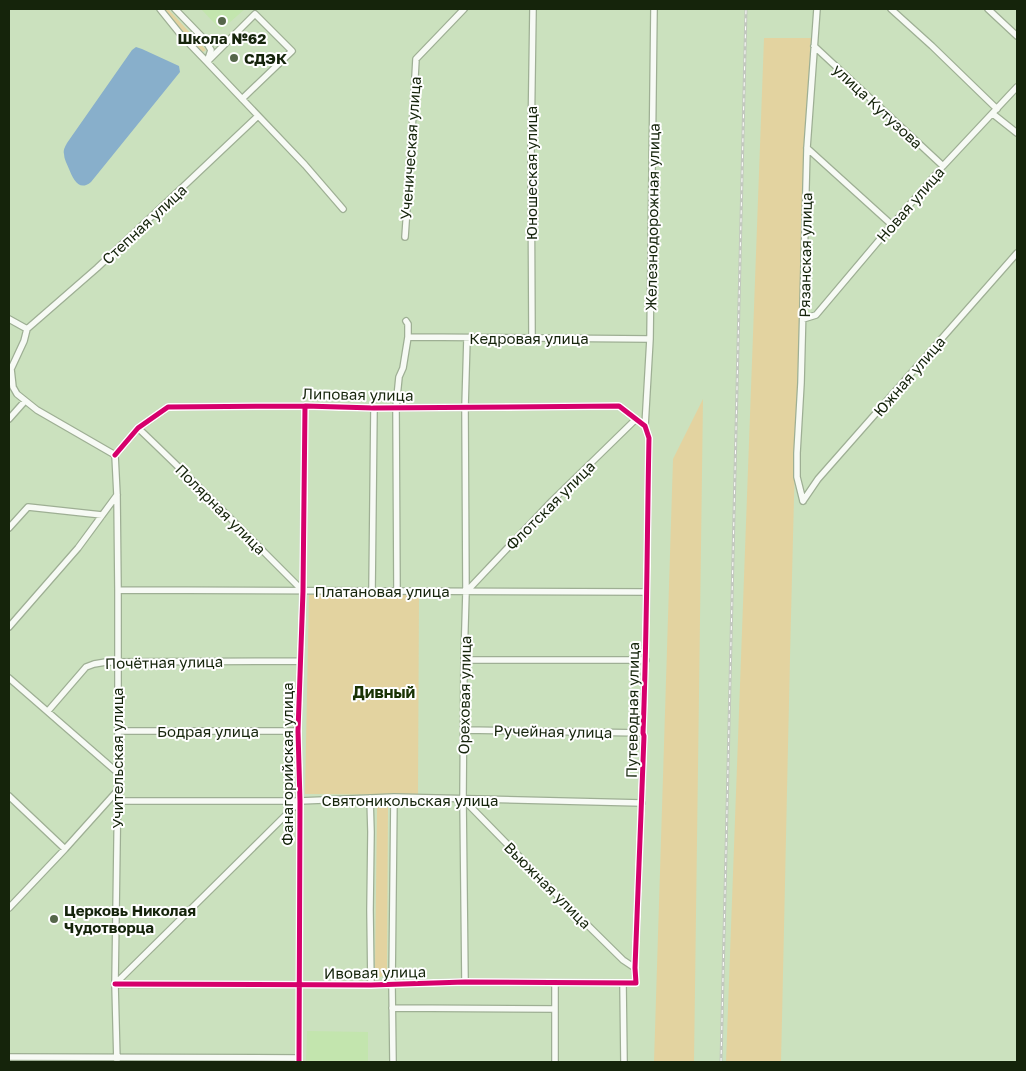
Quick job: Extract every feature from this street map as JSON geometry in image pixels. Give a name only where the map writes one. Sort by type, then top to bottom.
[{"type":"street","points":[[160,9],[181,36],[305,165],[343,209]]},
{"type":"street","points":[[175,9],[205,40],[211,50],[207,62]]},
{"type":"street","name":"Ученическая улица","points":[[405,237],[416,59],[464,9]]},
{"type":"street","name":"Юношеская улица","points":[[532,337],[531,145],[533,9]]},
{"type":"street","name":"Железнодорожная улица","points":[[645,426],[650,339],[654,9]]},
{"type":"street","name":"Рязанская улица","points":[[803,501],[797,477],[797,461],[807,148],[817,9]]},
{"type":"street","points":[[891,9],[932,46],[1017,133]]},
{"type":"street","points":[[988,9],[1017,36]]},
{"type":"street","points":[[207,62],[254,14],[292,51],[242,99]]},
{"type":"street","name":"улица Кутузова","points":[[814,46],[943,166]]},
{"type":"street","name":"Новая улица","points":[[803,319],[816,315],[943,166],[1017,87]]},
{"type":"street","name":"Степная улица","points":[[27,329],[97,268],[258,116]]},
{"type":"street","points":[[807,148],[892,225]]},
{"type":"street","name":"Южная улица","points":[[803,501],[818,479],[1017,253]]},
{"type":"street","points":[[9,319],[27,329],[24,342],[11,369],[13,387],[17,394],[37,410],[115,454]]},
{"type":"street","points":[[397,591],[396,407],[398,377],[403,368],[408,337],[408,324],[406,321]]},
{"type":"street","name":"Кедровая улица","points":[[408,337],[650,339]]},
{"type":"street","name":"Ореховая улица","points":[[466,338],[466,592],[463,799],[466,982]]},
{"type":"street","points":[[9,419],[26,401]]},
{"type":"street","name":"Фанагорийская улица","points":[[299,1060],[300,801],[298,731],[303,590],[305,406]]},
{"type":"street","name":"Липовая улица","points":[[115,454],[138,428],[168,407],[619,406],[636,419]]},
{"type":"street","points":[[372,592],[374,408]]},
{"type":"street","points":[[636,419],[645,426]]},
{"type":"street","name":"Флотская улица","points":[[466,592],[552,501],[636,419]]},
{"type":"street","name":"Путеводная улица","points":[[636,983],[646,660],[649,438],[645,426]]},
{"type":"street","name":"Полярная улица","points":[[138,428],[303,590]]},
{"type":"street","name":"Учительская улица","points":[[115,454],[118,590],[118,801],[115,984],[117,1060]]},
{"type":"street","points":[[9,627],[78,548],[117,495]]},
{"type":"street","points":[[9,528],[28,507],[102,515]]},
{"type":"street","name":"Платановая улица","points":[[118,590],[646,592]]},
{"type":"street","points":[[464,660],[646,660]]},
{"type":"street","name":"Почётная улица","points":[[48,711],[86,668],[94,664],[106,662],[300,662]]},
{"type":"street","points":[[9,678],[118,773]]},
{"type":"street","name":"Ручейная улица","points":[[464,730],[643,733]]},
{"type":"street","name":"Бодрая улица","points":[[118,731],[298,731]]},
{"type":"street","points":[[9,908],[118,790]]},
{"type":"street","points":[[9,796],[65,849]]},
{"type":"street","points":[[393,1062],[394,797]]},
{"type":"street","name":"Святоникольская улица","points":[[118,801],[300,801],[394,797],[642,802]]},
{"type":"street","points":[[370,798],[371,985]]},
{"type":"street","name":"Вьюжная улица","points":[[463,799],[623,960],[635,968]]},
{"type":"street","points":[[115,984],[300,801]]},
{"type":"street","points":[[623,983],[624,1062]]},
{"type":"street","name":"Ивовая улица","points":[[115,984],[636,983]]},
{"type":"street","points":[[554,984],[555,1062]]},
{"type":"street","points":[[392,1008],[555,1008]]},
{"type":"street","points":[[9,1057],[117,1060],[299,1060]]},
{"type":"shaded area","points":[[164,9],[168,9],[206,50],[203,52]]},
{"type":"shaded area","name":"Школа №62","points":[[201,9],[245,9],[221,30]]},
{"type":"shaded area","points":[[764,38],[811,38],[796,422],[781,1062],[726,1062]]},
{"type":"shaded area","points":[[703,399],[694,1062],[654,1062],[673,459]]},
{"type":"shaded area","points":[[309,593],[419,593],[418,795],[305,794]]},
{"type":"shaded area","points":[[380,805],[388,805],[387,972],[381,977],[377,977],[375,973],[377,808]]},
{"type":"shaded area","points":[[307,1031],[368,1032],[368,1062],[306,1062]]},
{"type":"water","points":[[136,47],[179,66],[180,72],[91,182],[87,185],[80,185],[72,177],[64,158],[65,147],[132,50]]},
{"type":"railway","points":[[721,1062],[746,9]]},
{"type":"cycle path","points":[[299,1062],[300,801],[298,731],[303,591],[305,406]]},
{"type":"cycle path","points":[[115,455],[138,428],[168,407],[619,406],[645,426],[649,438],[644,736],[636,983],[115,984]]},
{"type":"place","name":"Школа №62","points":[[222,21]]},
{"type":"place","name":"СДЭК","points":[[234,58]]},
{"type":"place","name":"Церковь Николая Чудотворца","points":[[54,919]]},
{"type":"district","name":"Дивный","points":[[384,692]]}]
